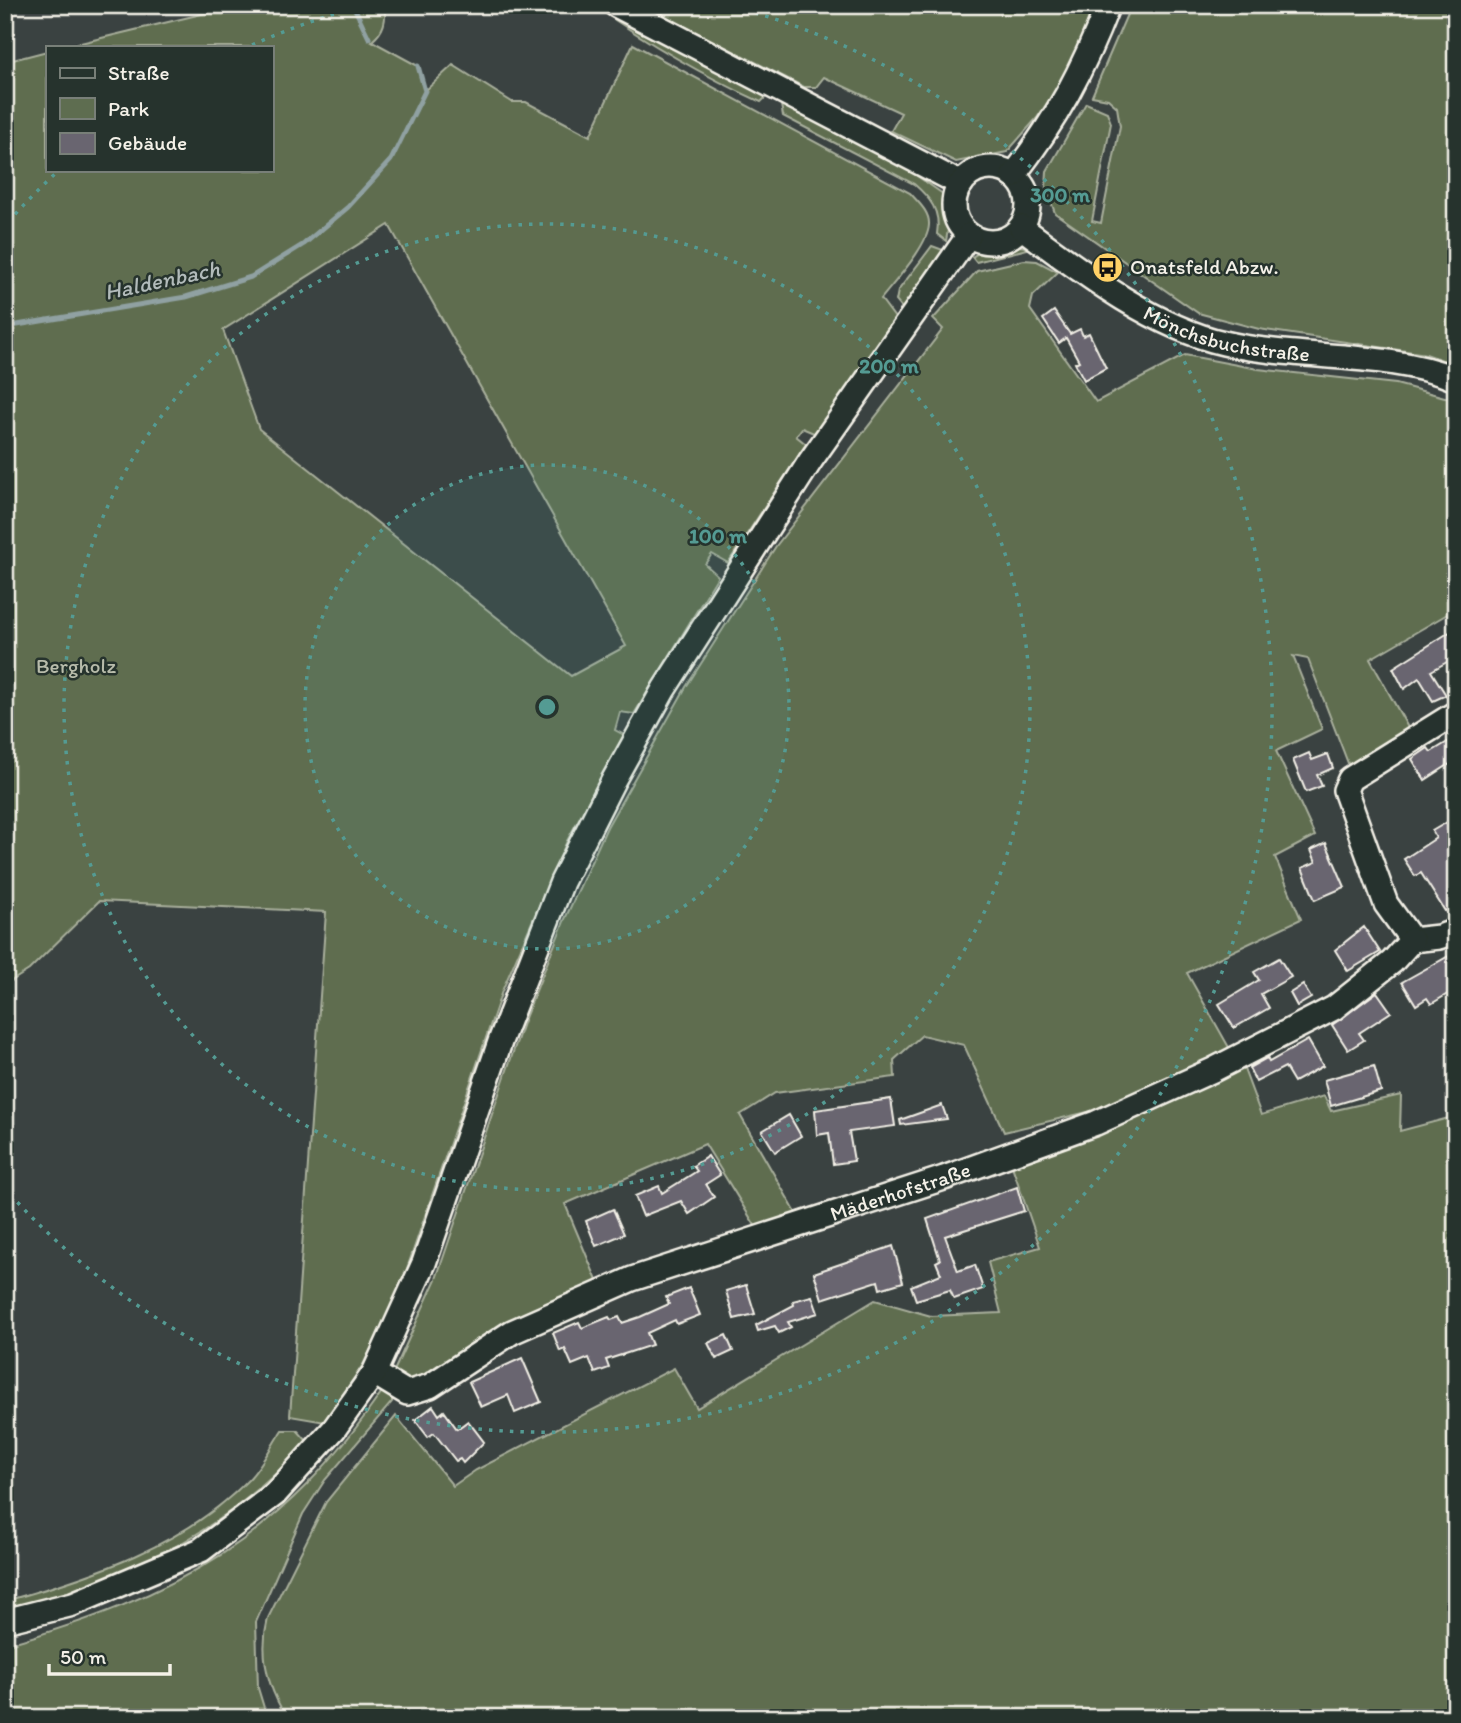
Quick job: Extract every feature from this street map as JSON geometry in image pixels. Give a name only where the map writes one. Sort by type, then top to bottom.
[{"type":"street","points":[[616,5],[961,184]]},
{"type":"street","points":[[1013,176],[1049,130],[1065,102],[1083,68],[1108,5]]},
{"type":"street","points":[[991,169],[1013,176],[1021,184],[1028,205],[1021,227],[1003,241],[980,241],[970,235],[956,217],[956,194],[961,184],[970,176],[991,169]]},
{"type":"street","name":"Mönchsbuchstraße","points":[[1021,227],[1070,264],[1154,315],[1223,343],[1385,363],[1456,379]]},
{"type":"street","points":[[5,1621],[73,1604],[201,1550],[275,1494],[334,1429],[374,1373],[425,1263],[501,1039],[562,882],[612,781],[664,690],[811,460],[970,235]]},
{"type":"street","points":[[1456,713],[1349,779],[1345,790],[1386,904],[1412,940],[1439,937],[1456,931]]},
{"type":"street","name":"Mäderhofstraße","points":[[374,1373],[407,1393],[430,1385],[512,1332],[632,1279],[944,1178],[1096,1123],[1213,1070],[1334,1008],[1392,962],[1412,940]]},
{"type":"green space","name":"Bergholz","points":[[239,5],[384,5],[384,25],[372,41],[418,66],[425,91],[453,65],[512,102],[526,102],[590,136],[633,44],[910,193],[929,220],[927,234],[917,253],[881,299],[898,322],[816,434],[802,428],[796,436],[806,444],[728,563],[712,554],[705,564],[718,576],[634,714],[620,712],[615,730],[624,735],[567,841],[502,991],[399,1292],[364,1363],[325,1422],[290,1416],[326,912],[99,901],[29,970],[5,985],[5,62],[46,51],[46,172],[273,172],[273,46],[68,46]],"holes":[[[389,225],[626,646],[571,676],[259,429],[223,330]]]},
{"type":"green space","points":[[593,5],[599,5],[767,96],[761,102],[717,81],[654,45]]},
{"type":"green space","points":[[643,5],[1097,5],[1071,67],[1037,118],[1007,152],[956,162],[891,131],[901,113],[824,77],[816,87],[804,87]]},
{"type":"green space","points":[[1131,5],[1456,5],[1456,365],[1426,354],[1259,329],[1198,313],[1055,213],[1046,187],[1047,171],[1086,103],[1107,112],[1111,123],[1092,221],[1101,223],[1120,126],[1117,107],[1108,99],[1092,96]]},
{"type":"green space","points":[[787,101],[884,153],[943,194],[949,224],[946,241],[937,234],[937,218],[933,206],[914,184],[783,116],[781,105]]},
{"type":"green space","points":[[1013,245],[1031,248],[976,262],[972,257],[985,249]]},
{"type":"green space","points":[[932,246],[943,250],[908,307],[901,307],[896,301],[898,291]]},
{"type":"green space","points":[[1024,260],[1037,261],[1058,272],[1033,296],[1030,309],[1096,402],[1185,355],[1258,369],[1396,384],[1456,400],[1456,609],[1370,659],[1412,735],[1351,771],[1308,659],[1293,656],[1322,729],[1276,751],[1315,836],[1275,857],[1301,919],[1187,973],[1231,1051],[1096,1110],[1004,1132],[964,1045],[922,1035],[894,1060],[895,1077],[775,1093],[740,1115],[800,1220],[759,1232],[705,1144],[565,1204],[598,1283],[570,1293],[430,1376],[412,1381],[395,1377],[394,1371],[436,1279],[523,1023],[565,919],[607,827],[686,687],[776,546],[943,329],[933,319],[977,271]]},
{"type":"green space","points":[[1241,1061],[1261,1115],[1324,1096],[1331,1111],[1401,1095],[1400,1131],[1456,1116],[1456,1718],[287,1718],[274,1694],[267,1670],[264,1644],[268,1618],[326,1502],[396,1416],[453,1486],[476,1470],[674,1368],[697,1408],[875,1300],[931,1316],[1001,1313],[988,1262],[1040,1247],[1010,1160]]},
{"type":"green space","points":[[385,1387],[392,1391],[392,1402],[325,1480],[303,1514],[256,1622],[258,1688],[265,1711],[272,1718],[5,1718],[5,1645],[123,1605],[174,1582],[221,1555],[265,1523],[307,1485],[346,1440]]},
{"type":"green space","points":[[282,1430],[297,1430],[308,1442],[241,1504],[206,1528],[170,1550],[132,1568],[92,1584],[5,1611],[5,1601],[71,1581],[136,1556],[196,1523],[249,1479]]},
{"type":"building","points":[[1054,311],[1070,334],[1080,329],[1083,336],[1089,333],[1106,368],[1084,380],[1075,363],[1079,361],[1066,338],[1059,343],[1043,319]]},
{"type":"building","points":[[1456,628],[1456,657],[1431,671],[1446,695],[1433,701],[1419,678],[1404,689],[1393,668]]},
{"type":"building","points":[[1456,737],[1456,760],[1425,780],[1412,759],[1428,748],[1431,752]]},
{"type":"building","points":[[1309,753],[1312,760],[1328,754],[1333,768],[1317,775],[1322,786],[1306,792],[1293,760]]},
{"type":"building","points":[[1449,821],[1456,831],[1456,904],[1445,911],[1421,873],[1415,876],[1404,859],[1436,838],[1432,831]]},
{"type":"building","points":[[1326,843],[1345,887],[1315,900],[1302,868],[1316,862],[1311,850]]},
{"type":"building","points":[[1364,927],[1380,952],[1348,971],[1335,950]]},
{"type":"building","points":[[1456,952],[1456,989],[1431,1004],[1427,998],[1416,1005],[1402,982]]},
{"type":"building","points":[[1279,958],[1291,977],[1261,994],[1269,1008],[1234,1028],[1219,1004],[1259,980],[1254,972]]},
{"type":"building","points":[[1303,985],[1311,998],[1297,1006],[1290,993]]},
{"type":"building","points":[[1377,992],[1391,1012],[1359,1033],[1364,1040],[1348,1050],[1332,1025]]},
{"type":"building","points":[[1308,1040],[1323,1066],[1294,1082],[1285,1067],[1256,1082],[1249,1068],[1267,1058],[1269,1062]]},
{"type":"building","points":[[1374,1066],[1381,1091],[1331,1106],[1324,1080]]},
{"type":"building","points":[[891,1099],[895,1126],[849,1132],[854,1161],[833,1164],[829,1133],[817,1135],[815,1110]]},
{"type":"building","points":[[942,1105],[947,1119],[901,1125],[900,1120]]},
{"type":"building","points":[[789,1115],[801,1136],[775,1152],[762,1131]]},
{"type":"building","points":[[708,1156],[720,1175],[706,1184],[714,1197],[689,1214],[681,1201],[643,1216],[635,1196],[659,1186],[662,1193],[697,1171],[693,1166]]},
{"type":"building","points":[[1017,1187],[1024,1211],[945,1236],[958,1271],[975,1265],[983,1289],[954,1299],[950,1290],[916,1300],[911,1286],[941,1274],[936,1262],[940,1260],[927,1219]]},
{"type":"building","points":[[613,1209],[624,1234],[596,1246],[586,1221]]},
{"type":"building","points":[[893,1246],[903,1282],[880,1289],[878,1281],[822,1299],[814,1273]]},
{"type":"building","points":[[746,1285],[755,1314],[734,1319],[726,1291]]},
{"type":"building","points":[[689,1288],[700,1315],[677,1324],[675,1320],[647,1333],[652,1345],[606,1360],[609,1368],[595,1373],[589,1358],[572,1365],[565,1349],[560,1351],[553,1333],[579,1322],[582,1328],[609,1317],[611,1320],[619,1317],[622,1323],[669,1304],[666,1297]]},
{"type":"building","points":[[812,1296],[818,1313],[788,1322],[791,1327],[779,1333],[775,1326],[758,1331],[756,1325],[794,1305],[793,1301]]},
{"type":"building","points":[[726,1335],[733,1351],[716,1359],[708,1343]]},
{"type":"building","points":[[522,1358],[541,1402],[515,1413],[508,1395],[481,1407],[469,1382]]},
{"type":"building","points":[[433,1406],[439,1415],[444,1411],[457,1429],[468,1421],[484,1442],[463,1463],[460,1459],[456,1461],[434,1433],[428,1437],[415,1420]]},
{"type":"waterway","name":"Haldenbach","points":[[353,5],[369,38]]},
{"type":"waterway","name":"Haldenbach","points":[[5,327],[186,297],[251,277],[304,244],[348,207],[391,160],[425,91],[418,66]]},
{"type":"place","name":"Onatsfeld Abzw.","points":[[1107,267]]}]
